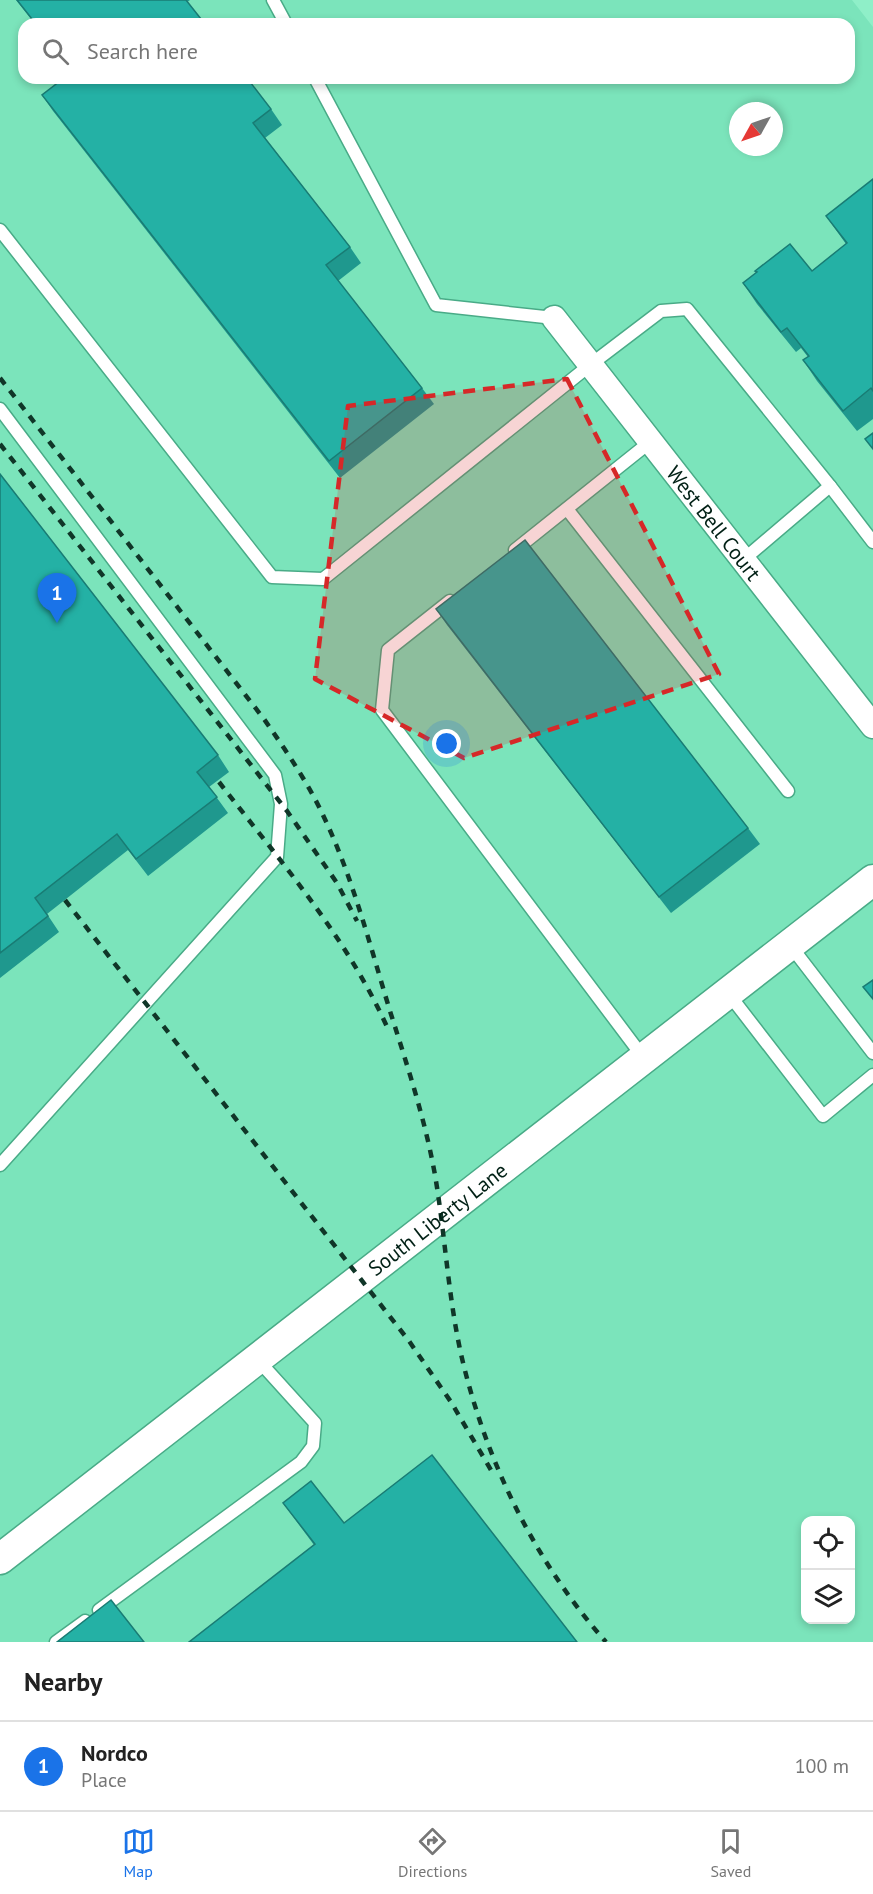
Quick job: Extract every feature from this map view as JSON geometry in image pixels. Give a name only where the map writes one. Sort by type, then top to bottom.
[{"type":"street","name":"West Bell Court","points":[[554,318],[873,726]]},
{"type":"street","name":"South Liberty Lane","points":[[0,1559],[873,880]]},
{"type":"lane","points":[[273,0],[283,18]]},
{"type":"lane","points":[[318,84],[436,304],[554,318]]},
{"type":"lane","points":[[0,230],[272,577],[323,579],[661,311],[687,309],[873,542]]},
{"type":"lane","points":[[0,409],[275,776],[281,804],[277,857],[0,1165]]},
{"type":"lane","points":[[501,561],[650,442]]},
{"type":"lane","points":[[743,560],[830,486]]},
{"type":"lane","points":[[567,509],[788,791]]},
{"type":"lane","points":[[463,591],[388,650],[382,710],[644,1058]]},
{"type":"lane","points":[[790,945],[873,1053]]},
{"type":"lane","points":[[728,993],[823,1116],[873,1075]]},
{"type":"lane","points":[[56,1642],[301,1462],[313,1446],[315,1423],[257,1359]]},
{"type":"highlighted area","points":[[567,379],[719,674],[464,758],[315,679],[348,406]]},
{"type":"shaded area","points":[[0,0],[852,0],[873,27],[873,1642],[0,1642]]},
{"type":"building","points":[[17,0],[186,0],[200,18],[31,18]]},
{"type":"building","points":[[56,84],[252,84],[271,109],[253,123],[350,247],[326,265],[422,388],[329,461],[42,95]]},
{"type":"building","points":[[873,179],[873,391],[871,388],[843,411],[803,360],[809,356],[787,328],[781,332],[743,283],[790,244],[812,271],[847,243],[826,216]]},
{"type":"building","points":[[873,433],[873,449],[865,439]]},
{"type":"building","points":[[0,474],[218,755],[197,772],[217,797],[136,859],[117,834],[35,898],[48,916],[0,953]]},
{"type":"building","points":[[525,540],[748,828],[659,897],[436,609]]},
{"type":"building","points":[[873,980],[873,999],[863,987]]},
{"type":"building","points":[[432,1455],[577,1642],[189,1642],[315,1544],[283,1503],[311,1481],[344,1523]]},
{"type":"building","points":[[111,1600],[144,1642],[57,1642]]},
{"type":"railway","points":[[0,378],[264,719],[303,778],[327,824],[357,903],[421,1113],[435,1175],[461,1354],[484,1432],[498,1470],[535,1543],[556,1578],[606,1642]]},
{"type":"railway","points":[[0,444],[287,811],[337,883],[357,921]]},
{"type":"railway","points":[[219,782],[333,931],[371,995],[388,1029]]},
{"type":"railway","points":[[65,900],[409,1341],[451,1402],[491,1470]]},
{"type":"place","name":"Nordco","points":[[57,623]]}]
